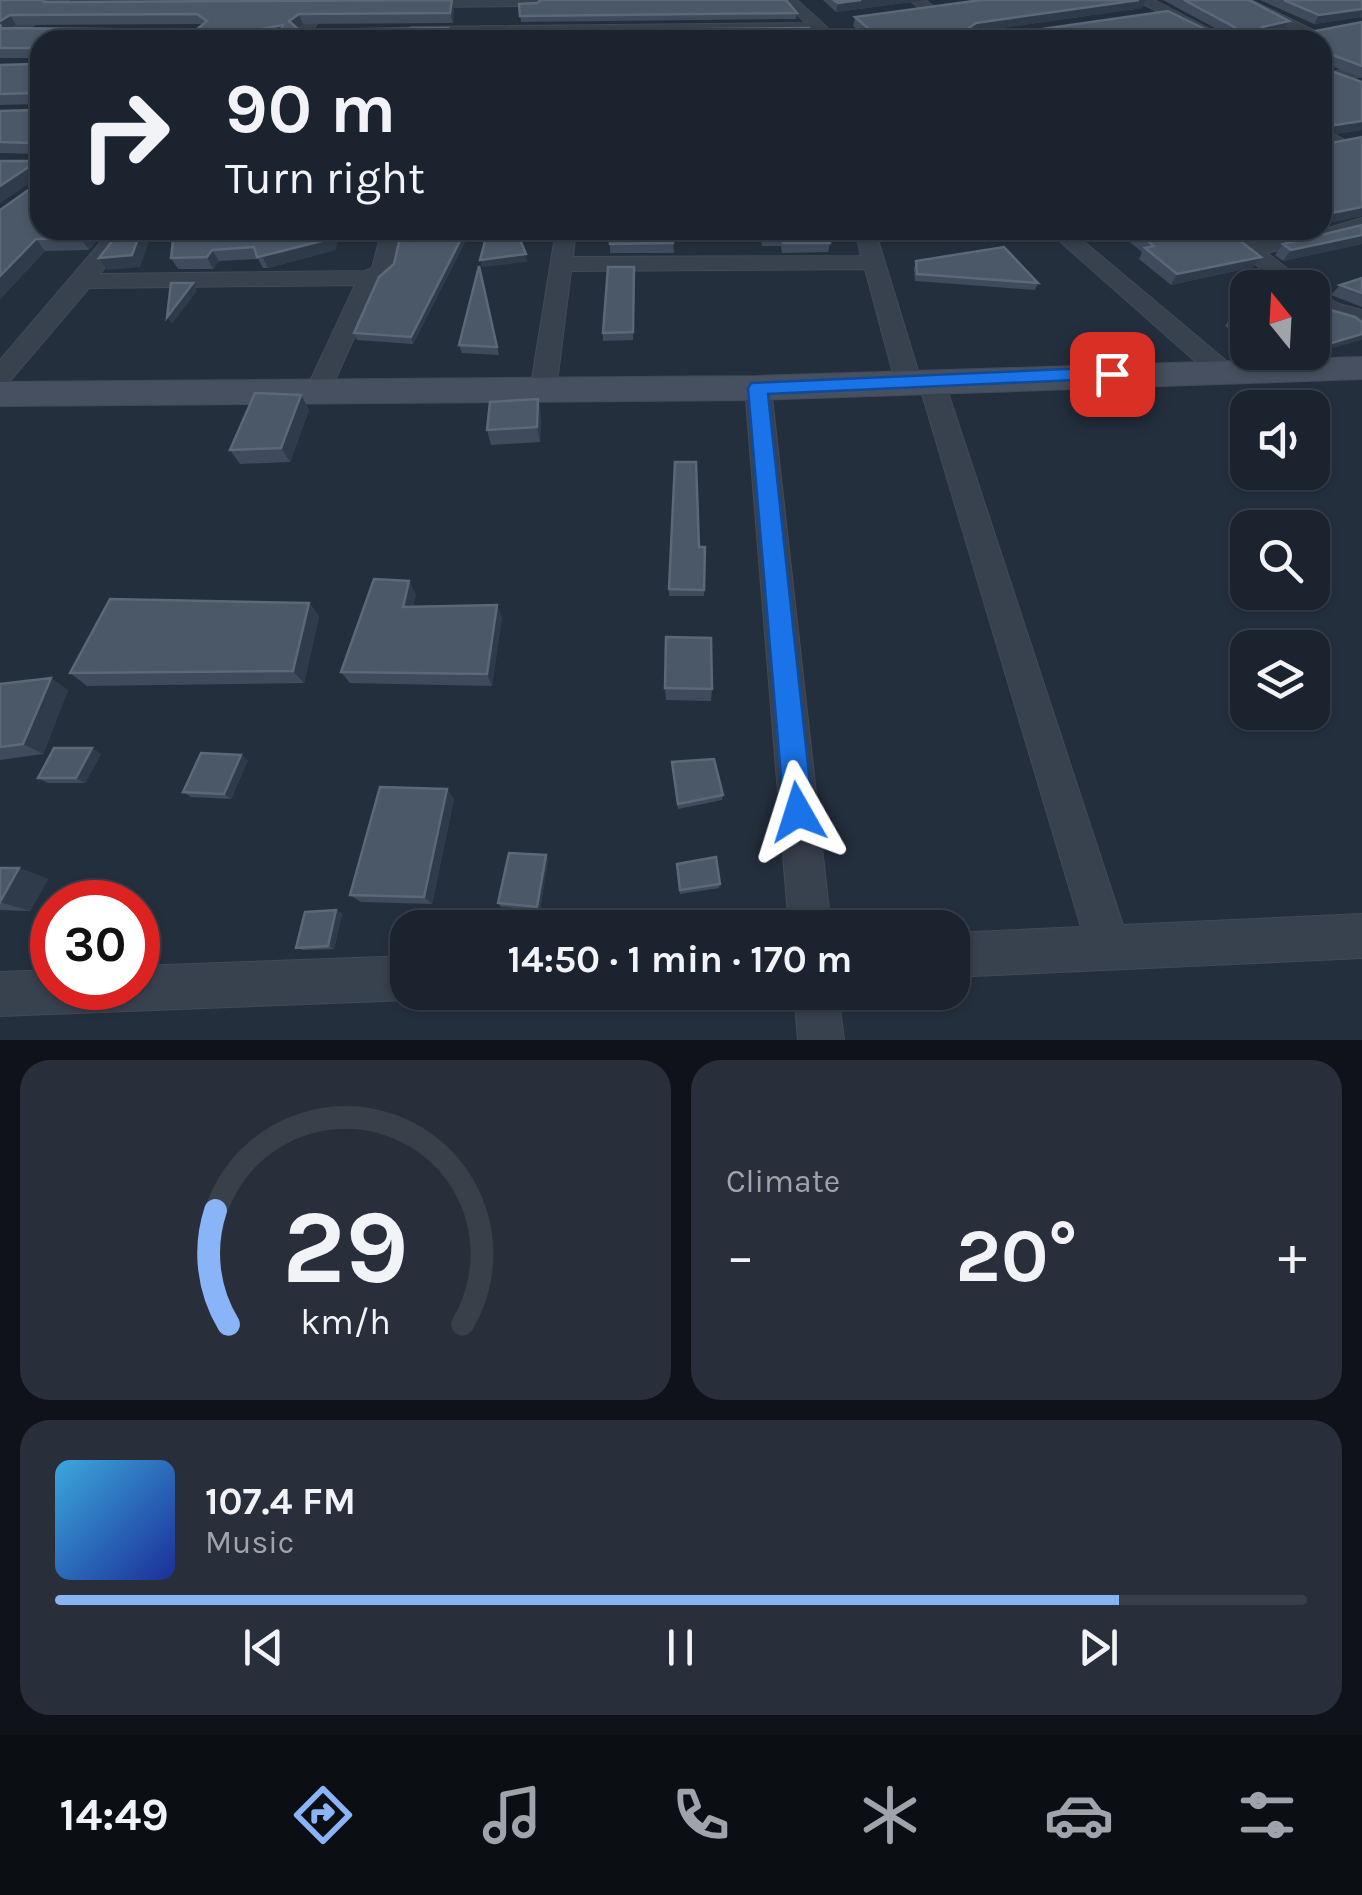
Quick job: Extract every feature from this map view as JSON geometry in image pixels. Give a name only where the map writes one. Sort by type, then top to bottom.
[{"type":"street","points":[[788,0],[828,30]]},
{"type":"street","points":[[1143,0],[1203,30]]},
{"type":"street","points":[[1241,0],[1250,0]]},
{"type":"street","points":[[1241,0],[1315,30]]},
{"type":"street","points":[[402,3],[536,1],[525,30]]},
{"type":"street","points":[[305,30],[326,2],[344,3]]},
{"type":"street","points":[[0,44],[64,4]]},
{"type":"street","points":[[917,6],[947,6]]},
{"type":"street","points":[[917,6],[957,30]]},
{"type":"street","points":[[1128,17],[1166,12]]},
{"type":"street","points":[[593,30],[611,22],[823,24]]},
{"type":"street","points":[[16,33],[30,33]]},
{"type":"street","points":[[1332,75],[1362,71]]},
{"type":"street","points":[[1332,77],[1362,88]]},
{"type":"street","points":[[1332,140],[1362,137]]},
{"type":"street","points":[[1332,231],[1362,224]]},
{"type":"street","points":[[0,376],[84,282],[115,240]]},
{"type":"street","points":[[84,282],[369,278],[382,270],[390,240]]},
{"type":"street","points":[[543,391],[565,240]]},
{"type":"street","points":[[868,240],[1109,948]]},
{"type":"street","points":[[1069,240],[1221,370]]},
{"type":"street","points":[[1236,240],[1277,270]]},
{"type":"street","points":[[1250,250],[1293,240]]},
{"type":"street","points":[[561,264],[875,262]]},
{"type":"street","points":[[318,392],[369,278]]},
{"type":"street","points":[[1330,309],[1361,315]]},
{"type":"street","points":[[0,394],[758,388],[1362,368]]},
{"type":"street","points":[[758,388],[808,910]]},
{"type":"street","points":[[970,954],[1362,936]]},
{"type":"street","points":[[0,994],[390,979]]},
{"type":"street","points":[[818,1010],[821,1040]]},
{"type":"building","points":[[0,0],[452,0],[450,13],[299,14],[289,21],[299,30],[281,30],[283,25],[257,30],[196,30],[207,21],[197,14],[10,15],[0,21]]},
{"type":"building","points":[[541,0],[786,0],[797,13],[520,16],[519,4]]},
{"type":"building","points":[[981,0],[1139,0],[976,23],[966,30],[870,30],[855,17]]},
{"type":"building","points":[[1184,0],[1249,0],[1289,21],[1237,30]]},
{"type":"building","points":[[1284,0],[1362,0],[1362,9],[1319,15]]},
{"type":"building","points":[[1168,11],[1207,30],[1035,30]]},
{"type":"building","points":[[1362,22],[1362,66],[1332,55],[1332,30],[1321,30]]},
{"type":"building","points":[[0,24],[1,28],[196,30],[30,30],[30,48],[0,48]]},
{"type":"building","points":[[448,28],[448,30],[299,30]]},
{"type":"building","points":[[809,28],[811,30],[617,30]]},
{"type":"building","points":[[30,64],[30,93],[0,94],[0,65]]},
{"type":"building","points":[[1332,71],[1362,82],[1362,121],[1332,125]]},
{"type":"building","points":[[30,110],[30,143],[0,142],[0,111]]},
{"type":"building","points":[[1362,137],[1362,207],[1332,213],[1332,143]]},
{"type":"building","points":[[0,161],[30,161],[30,166],[0,186]]},
{"type":"building","points":[[30,189],[30,240],[35,240],[0,276],[0,210]]},
{"type":"building","points":[[1362,225],[1362,235],[1291,250],[1283,244],[1332,240],[1332,232]]},
{"type":"building","points":[[113,240],[137,240],[132,255],[99,258]]},
{"type":"building","points":[[173,240],[326,240],[257,257],[254,247],[212,250],[207,257],[171,258]]},
{"type":"building","points":[[399,240],[460,240],[411,337],[354,333],[379,277],[394,264]]},
{"type":"building","points":[[485,240],[520,240],[526,254],[480,260]]},
{"type":"building","points":[[610,240],[673,243],[610,244]]},
{"type":"building","points":[[783,240],[830,243],[783,243]]},
{"type":"building","points":[[1146,240],[1239,240],[1261,257],[1177,274],[1145,248],[1154,246]]},
{"type":"building","points":[[1004,247],[1038,283],[917,274],[916,261]]},
{"type":"building","points":[[479,266],[497,347],[459,345]]},
{"type":"building","points":[[608,267],[634,267],[633,332],[603,333]]},
{"type":"building","points":[[1362,278],[1362,293],[1340,285]]},
{"type":"building","points":[[171,283],[193,283],[167,317]]},
{"type":"building","points":[[1330,310],[1362,322],[1362,334],[1330,344]]},
{"type":"building","points":[[255,393],[301,395],[281,448],[230,450]]},
{"type":"building","points":[[538,399],[537,427],[487,430],[490,402]]},
{"type":"building","points":[[675,462],[696,462],[699,547],[705,547],[704,590],[669,589]]},
{"type":"building","points":[[374,579],[409,581],[403,607],[497,605],[487,674],[341,672]]},
{"type":"building","points":[[110,599],[309,603],[293,671],[70,673]]},
{"type":"building","points":[[666,637],[711,638],[712,689],[665,688]]},
{"type":"building","points":[[51,678],[23,744],[0,747],[0,684]]},
{"type":"building","points":[[54,748],[92,748],[76,778],[38,778]]},
{"type":"building","points":[[201,753],[241,755],[224,794],[183,792]]},
{"type":"building","points":[[714,759],[723,795],[678,804],[672,762]]},
{"type":"building","points":[[380,787],[447,789],[424,897],[350,895]]},
{"type":"building","points":[[509,853],[546,855],[537,907],[498,903]]},
{"type":"building","points":[[716,857],[720,884],[680,890],[677,864]]},
{"type":"building","points":[[0,868],[19,868],[0,902]]},
{"type":"building","points":[[336,910],[328,946],[296,948],[305,912]]},
{"type":"route","points":[[798,812],[758,388],[1112,374]]}]
